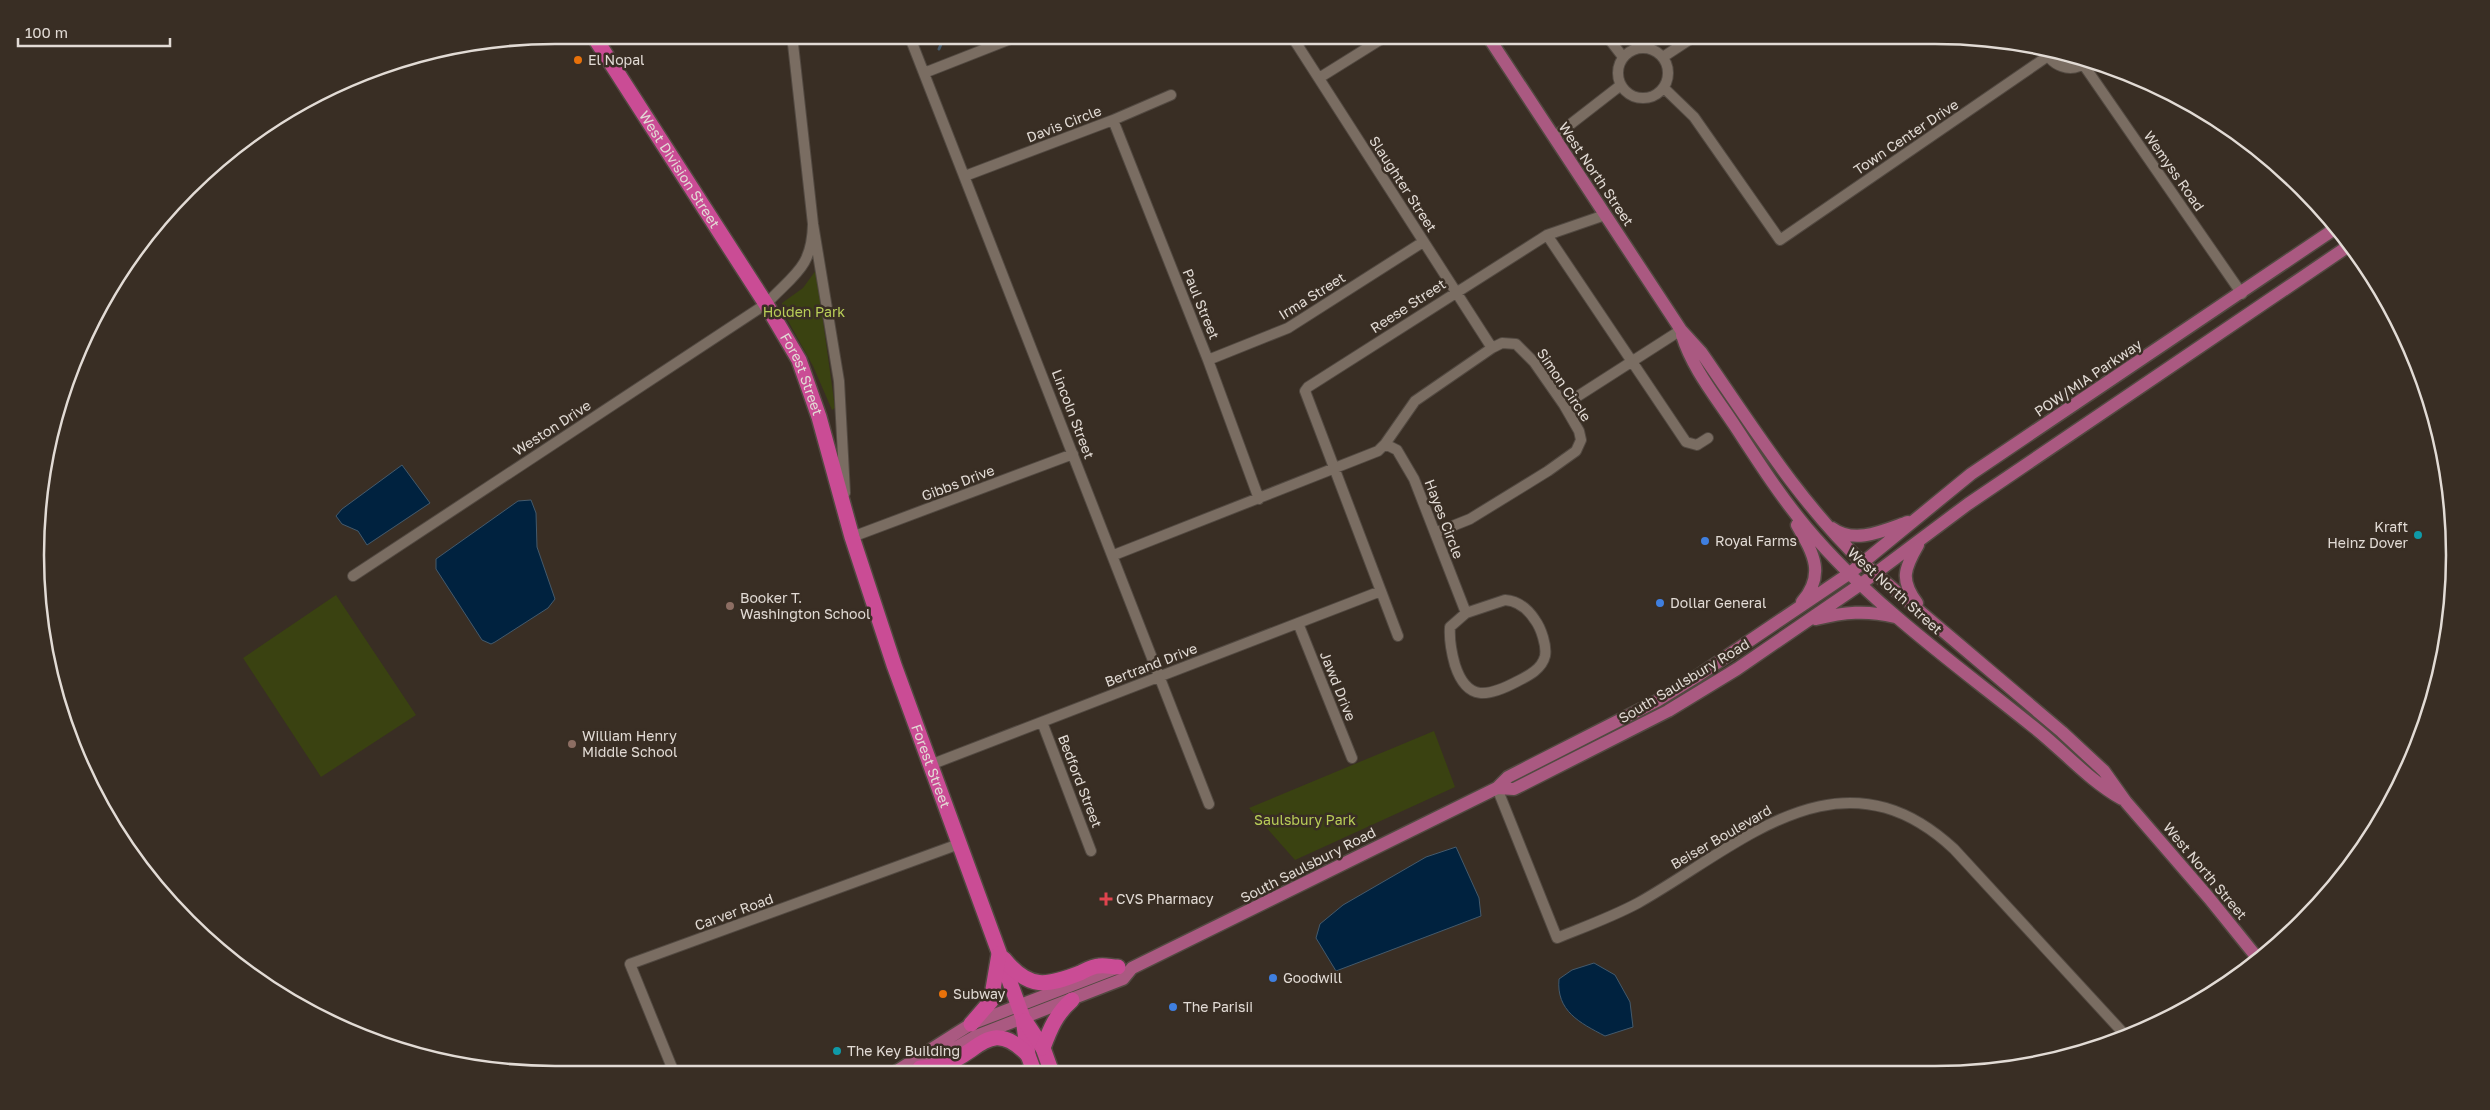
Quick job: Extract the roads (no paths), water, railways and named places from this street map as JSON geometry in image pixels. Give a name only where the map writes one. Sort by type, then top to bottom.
[{"type":"highway","name":"West Division Street","points":[[599,44],[766,304]]},
{"type":"highway","name":"Forest Street","points":[[766,304],[799,360],[819,417],[852,536],[894,665],[1021,1012]]},
{"type":"highway","points":[[999,953],[1020,975],[1032,982],[1044,984],[1053,983],[1098,966],[1125,968]]},
{"type":"highway","points":[[971,1024],[991,1001],[999,953]]},
{"type":"highway","points":[[1043,1048],[1056,1016],[1072,1000]]},
{"type":"highway","points":[[1021,1012],[1043,1048],[1049,1066]]},
{"type":"highway","points":[[1021,1012],[1028,1055],[1032,1066]]},
{"type":"highway","points":[[939,1066],[993,1038],[1012,1041],[1028,1055]]},
{"type":"main road","name":"West North Street","points":[[1493,44],[1681,330],[1701,352],[1785,472],[1822,520],[1875,574],[2104,771],[2126,802],[2254,954]]},
{"type":"main road","name":"POW/MIA Parkway","points":[[1863,563],[1971,474],[2242,294],[2331,232]]},
{"type":"main road","points":[[1875,574],[1968,504],[2344,249]]},
{"type":"main road","points":[[2239,321],[2242,313],[2242,294]]},
{"type":"main road","name":"West North Street","points":[[1681,330],[1694,364],[1780,494],[1808,529],[1861,584],[1897,617],[2053,742],[2101,787],[2126,802]]},
{"type":"main road","points":[[1780,494],[1815,561],[1812,585],[1795,610]]},
{"type":"main road","points":[[1822,520],[1842,533],[1859,536],[1873,534],[1916,520]]},
{"type":"main road","points":[[1922,538],[1908,564],[1905,579],[1910,593],[1931,621]]},
{"type":"main road","name":"South Saulsbury Road","points":[[1021,1012],[1125,968],[1497,788],[1508,777],[1657,701],[1863,563]]},
{"type":"main road","name":"South Saulsbury Road","points":[[1497,788],[1514,789],[1668,711],[1737,669],[1875,574]]},
{"type":"main road","points":[[1808,621],[1852,612],[1879,613],[1897,617]]},
{"type":"main road","name":"South Saulsbury Road","points":[[1021,1012],[1072,1000],[1123,979],[1125,968]]},
{"type":"main road","points":[[905,1066],[971,1024],[1021,1012]]},
{"type":"main road","points":[[924,1066],[1021,1012]]},
{"type":"street","name":"Forest Street","points":[[793,44],[813,224],[839,380],[846,514]]},
{"type":"street","name":"Lincoln Street","points":[[913,44],[1114,555],[1209,804]]},
{"type":"street","points":[[924,73],[997,44]]},
{"type":"street","name":"Slaughter Street","points":[[1297,44],[1492,348]]},
{"type":"street","points":[[1319,78],[1374,44]]},
{"type":"street","points":[[1613,44],[1623,57]]},
{"type":"street","points":[[1663,57],[1683,44]]},
{"type":"street","points":[[1646,48],[1658,52],[1663,57],[1669,72],[1664,88],[1655,96],[1642,98],[1630,95],[1621,85],[1618,68],[1623,57],[1634,50],[1646,48]]},
{"type":"street","name":"Town Center Drive","points":[[1664,88],[1694,117],[1780,240],[2041,55]]},
{"type":"street","name":"Wemyss Road","points":[[2052,58],[2060,66],[2068,68],[2078,65]]},
{"type":"street","name":"Wemyss Road","points":[[2090,68],[2242,294]]},
{"type":"street","points":[[1554,137],[1621,85]]},
{"type":"street","name":"Davis Circle","points":[[965,176],[1113,120],[1171,94]]},
{"type":"street","name":"Paul Street","points":[[1113,120],[1208,360],[1259,499]]},
{"type":"street","name":"Reese Street","points":[[1398,636],[1305,391],[1308,387],[1456,292],[1547,236],[1605,214]]},
{"type":"street","name":"Forest Street","points":[[766,304],[805,263],[812,244],[813,224]]},
{"type":"street","points":[[1547,236],[1686,442],[1697,445],[1708,438]]},
{"type":"street","name":"Irma Street","points":[[1208,360],[1288,328],[1423,242]]},
{"type":"street","name":"Weston Drive","points":[[353,576],[766,304]]},
{"type":"street","points":[[1564,405],[1681,330]]},
{"type":"street","name":"Simon Circle","points":[[1386,444],[1415,401],[1502,343],[1516,344],[1534,362],[1564,405],[1579,431],[1581,440],[1576,451],[1548,472],[1470,519],[1435,533]]},
{"type":"street","points":[[1114,555],[1334,469],[1378,451],[1386,444]]},
{"type":"street","name":"Hayes Circle","points":[[1386,444],[1397,450],[1414,479],[1466,613]]},
{"type":"street","name":"Gibbs Drive","points":[[852,536],[1073,454]]},
{"type":"street","name":"Bertrand Drive","points":[[930,765],[1381,591]]},
{"type":"street","points":[[1515,601],[1531,614],[1541,628],[1546,655],[1541,666],[1529,675],[1488,694],[1477,693],[1465,686],[1458,674],[1449,644],[1450,627],[1466,613],[1493,602],[1515,601]]},
{"type":"street","name":"Jawd Drive","points":[[1298,623],[1352,758]]},
{"type":"street","name":"Bedford Street","points":[[1042,722],[1092,851]]},
{"type":"street","name":"Beiser Boulevard","points":[[1497,788],[1557,938],[1638,902],[1750,832],[1781,818],[1827,804],[1876,806],[1896,812],[1917,821],[1939,834],[1954,848],[2121,1031]]},
{"type":"street","name":"Carver Road","points":[[672,1066],[630,964],[959,844]]},
{"type":"water","points":[[402,465],[430,503],[367,545],[358,531],[342,524],[336,516],[342,509]]},
{"type":"water","points":[[531,500],[536,513],[537,547],[555,599],[548,608],[491,644],[482,640],[436,569],[436,559],[518,501]]},
{"type":"water","points":[[1456,847],[1479,898],[1481,916],[1336,971],[1316,938],[1320,924],[1343,905],[1426,857]]},
{"type":"water","points":[[1594,963],[1615,975],[1630,1002],[1633,1027],[1605,1036],[1579,1021],[1561,1000],[1559,979],[1572,970]]},
{"type":"waterway","points":[[939,49],[941,44]]},
{"type":"place","name":"El Nopal","points":[[578,60]]},
{"type":"place","name":"Kraft Heinz Dover","points":[[2418,535]]},
{"type":"place","name":"Royal Farms","points":[[1705,541]]},
{"type":"place","name":"Dollar General","points":[[1660,603]]},
{"type":"place","name":"Booker T. Washington School","points":[[730,606]]},
{"type":"place","name":"William Henry Middle School","points":[[572,744]]},
{"type":"place","name":"CVS Pharmacy","points":[[1106,899]]},
{"type":"place","name":"Goodwill","points":[[1273,978]]},
{"type":"place","name":"Subway","points":[[943,994]]},
{"type":"place","name":"The Parisii","points":[[1173,1007]]},
{"type":"place","name":"The Key Building","points":[[837,1051]]},
{"type":"park label","name":"Holden Park","points":[[804,312]]},
{"type":"park label","name":"Saulsbury Park","points":[[1305,820]]}]
